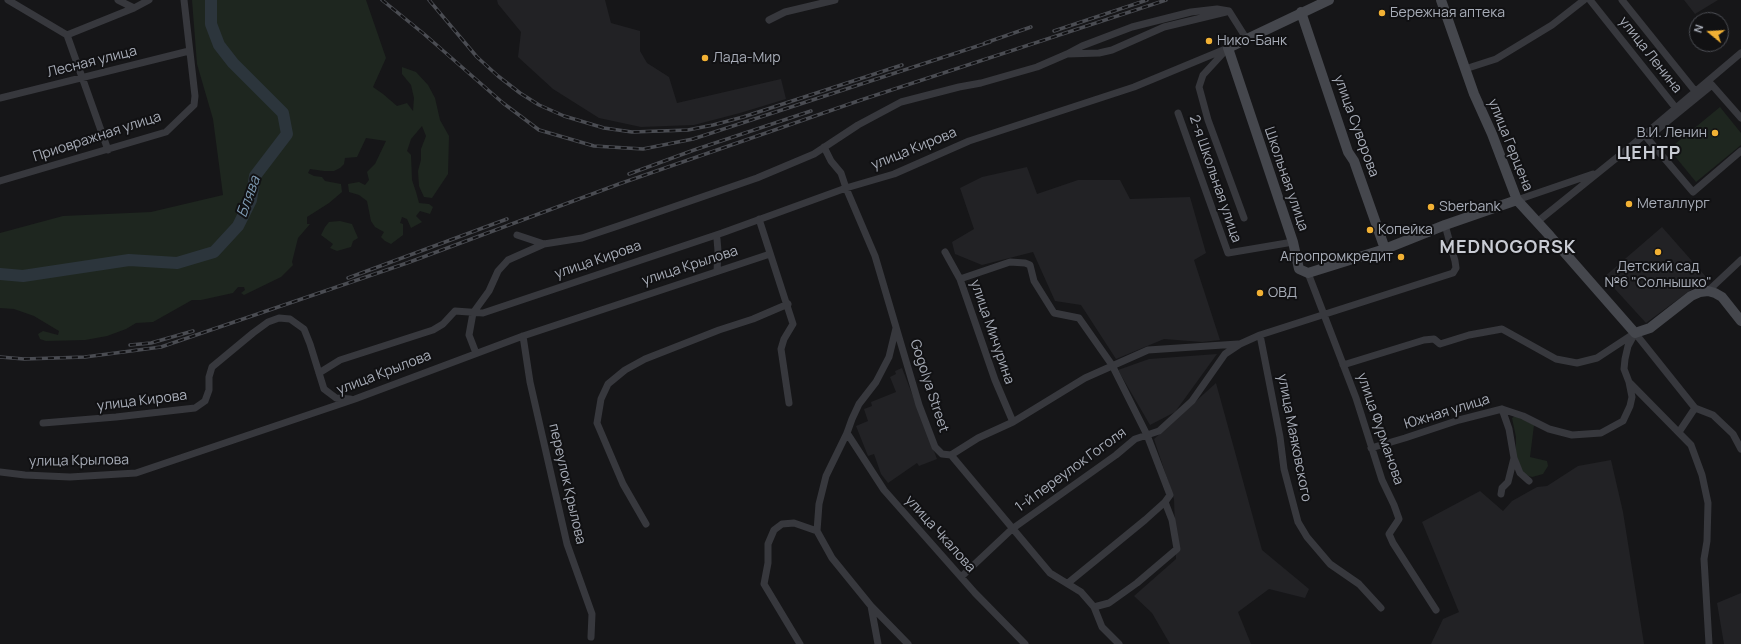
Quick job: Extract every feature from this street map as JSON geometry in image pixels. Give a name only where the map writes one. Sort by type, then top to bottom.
[{"type":"street","points":[[8,0],[67,35],[108,150]]},
{"type":"street","points":[[118,0],[134,8]]},
{"type":"street","points":[[67,35],[134,8],[149,0]]},
{"type":"street","points":[[184,0],[189,51]]},
{"type":"street","points":[[770,20],[785,12],[835,0]]},
{"type":"street","points":[[1244,218],[1208,120],[1199,87],[1203,75],[1228,48],[1246,38],[1328,0]]},
{"type":"street","name":"улица Герцена","points":[[1442,0],[1474,94],[1494,139],[1516,200],[1635,333]]},
{"type":"street","points":[[1465,69],[1496,58],[1552,26],[1584,0]]},
{"type":"street","name":"улица Ленина","points":[[1590,0],[1675,107]]},
{"type":"street","name":"улица Ленина","points":[[1622,0],[1695,91]]},
{"type":"street","points":[[476,353],[469,335],[473,313],[489,291],[498,271],[508,260],[544,244],[582,238],[757,178],[814,154],[858,125],[901,102],[981,83],[1037,66],[1067,54],[1082,46],[1132,27],[1191,12],[1217,9],[1229,11],[1246,38]]},
{"type":"street","points":[[1067,54],[1099,53],[1112,50],[1164,27],[1229,11]]},
{"type":"street","name":"улица Суворова","points":[[1301,12],[1348,152],[1354,161],[1385,249]]},
{"type":"street","name":"улица Кирова","points":[[43,423],[195,408],[205,401],[209,390],[209,377],[212,367],[268,322],[279,318],[290,319],[304,329],[319,373],[340,360],[433,330],[443,324],[455,311],[463,310],[473,313],[483,313],[846,188],[894,174],[969,141],[1134,87],[1228,48]]},
{"type":"street","name":"Школьная улица","points":[[1228,48],[1293,242],[1299,269],[1308,273],[1323,315]]},
{"type":"street","name":"Лесная улица","points":[[0,98],[82,79],[189,51]]},
{"type":"street","name":"Приовражная улица","points":[[0,181],[166,132],[194,105],[195,96],[189,51]]},
{"type":"street","points":[[1537,222],[1741,53]]},
{"type":"street","points":[[1741,118],[1712,84],[1647,138],[1693,192],[1741,151]]},
{"type":"street","name":"2-я Школьная улица","points":[[1178,113],[1228,254],[1293,242]]},
{"type":"street","name":"Gogolya Street","points":[[824,147],[831,161],[842,173],[846,188],[875,256],[919,405],[935,447],[942,454],[951,455],[1050,573],[1081,592],[1094,607],[1102,627],[1119,644]]},
{"type":"street","points":[[1308,273],[1385,249],[1445,225],[1597,173]]},
{"type":"street","points":[[759,219],[788,304],[793,324],[784,339],[781,349],[788,403]]},
{"type":"street","points":[[951,455],[978,438],[1013,422],[1085,378],[1148,350],[1240,344],[1260,335],[1453,273],[1456,268],[1455,262],[1445,225]]},
{"type":"street","points":[[517,235],[544,244]]},
{"type":"street","points":[[716,271],[718,251],[717,239]]},
{"type":"street","name":"улица Мичурина","points":[[945,252],[960,279],[995,380],[1013,422]]},
{"type":"street","name":"улица Крылова","points":[[0,472],[25,475],[70,477],[136,473],[355,399],[523,336],[770,254]]},
{"type":"street","points":[[1343,365],[1424,340],[1434,339],[1440,344],[1469,335],[1502,329],[1556,359],[1577,363],[1596,358],[1635,333],[1650,328],[1692,296],[1708,290],[1741,260]]},
{"type":"street","points":[[960,279],[1010,262],[1025,263],[1030,266],[1034,281],[1054,313],[1079,318],[1114,365],[1147,435],[1170,494],[1165,502],[1145,520],[1068,583]]},
{"type":"street","points":[[1708,290],[1722,297],[1741,321]]},
{"type":"street","points":[[646,524],[623,484],[597,423],[601,399],[608,384],[625,370],[645,359],[719,330],[753,319],[788,304]]},
{"type":"street","name":"улица Фурманова","points":[[1323,315],[1356,398],[1382,480],[1399,519],[1389,534],[1393,544],[1436,610]]},
{"type":"street","points":[[896,327],[893,345],[883,369],[876,382],[859,404],[826,476],[819,504],[817,531],[832,558],[870,606],[908,644]]},
{"type":"street","points":[[1635,333],[1695,408],[1713,415],[1733,434],[1741,449]]},
{"type":"street","name":"Южная улица","points":[[1371,448],[1459,420],[1502,409],[1523,416],[1549,430],[1572,435],[1601,433],[1623,421],[1632,397],[1629,382],[1624,369],[1628,346],[1635,333]]},
{"type":"street","name":"улица Маяковского","points":[[1260,335],[1279,430],[1284,469],[1298,522],[1307,538],[1330,564],[1360,584],[1381,608]]},
{"type":"street","name":"переулок Крылова","points":[[523,336],[530,382],[567,544],[592,614],[591,637]]},
{"type":"street","name":"1-й переулок Гоголя","points":[[961,577],[1012,529],[1116,455],[1135,438],[1158,431],[1192,401],[1225,354],[1240,344]]},
{"type":"street","points":[[319,373],[324,389],[336,398],[355,399]]},
{"type":"street","points":[[1629,382],[1691,445],[1702,475],[1708,503],[1707,542],[1704,560],[1709,644]]},
{"type":"street","points":[[1679,432],[1695,408]]},
{"type":"street","points":[[1502,409],[1509,429],[1514,458],[1520,473],[1529,481]]},
{"type":"street","name":"улица Чкалова","points":[[847,433],[884,490],[961,577],[1025,644]]},
{"type":"street","points":[[1501,494],[1502,488],[1508,482],[1514,458]]},
{"type":"street","points":[[1094,607],[1109,603],[1137,583],[1177,549],[1172,520],[1165,502]]},
{"type":"street","points":[[800,644],[764,584],[768,563],[768,544],[774,530],[782,524],[794,523],[817,531]]},
{"type":"street","points":[[870,606],[878,644]]},
{"type":"shaded area","points":[[192,0],[366,0],[386,58],[373,87],[397,106],[407,103],[413,111],[414,98],[411,85],[402,74],[402,67],[416,72],[428,85],[435,98],[440,120],[449,136],[448,174],[432,198],[424,197],[419,186],[418,171],[421,160],[421,149],[426,136],[422,126],[411,139],[407,151],[411,155],[412,180],[419,203],[429,204],[433,207],[430,214],[420,211],[416,216],[422,222],[411,228],[407,219],[402,217],[400,223],[403,224],[403,235],[391,244],[381,237],[384,232],[375,227],[371,221],[367,201],[359,195],[349,192],[348,184],[359,182],[365,185],[369,180],[367,172],[375,164],[386,141],[366,138],[357,157],[345,158],[344,164],[340,168],[334,171],[310,169],[308,173],[314,176],[322,177],[325,181],[341,184],[342,192],[329,203],[307,217],[307,224],[310,224],[298,238],[292,262],[293,265],[281,277],[244,295],[241,293],[245,290],[244,287],[238,287],[233,293],[201,300],[192,300],[153,322],[136,323],[126,329],[107,336],[85,340],[46,341],[40,339],[38,334],[43,331],[58,335],[59,331],[34,316],[14,309],[0,308],[0,233],[63,216],[151,212],[223,195],[213,119],[197,64]]},
{"type":"shaded area","points":[[497,0],[605,0],[611,23],[640,31],[640,51],[647,63],[669,77],[677,103],[781,79],[786,99],[694,125],[641,127],[599,118],[553,89],[518,57],[521,32],[498,4]]},
{"type":"shaded area","points":[[1684,0],[1718,0],[1698,12],[1693,12]]},
{"type":"shaded area","points":[[1720,107],[1741,133],[1741,145],[1696,182],[1669,149]]},
{"type":"shaded area","points":[[1027,167],[1037,194],[1078,180],[1120,180],[1130,199],[1190,197],[1206,253],[1194,260],[1220,340],[1202,342],[1164,339],[1116,359],[1081,305],[1055,301],[1033,252],[982,265],[955,254],[952,242],[974,229],[960,188],[982,177]]},
{"type":"shaded area","points":[[340,221],[352,224],[358,238],[353,241],[351,247],[337,251],[330,248],[333,244],[321,235],[329,222]]},
{"type":"shaded area","name":"Детский сад №6 \"Солнышко\"","points":[[1662,227],[1707,278],[1646,323],[1604,277]]},
{"type":"shaded area","points":[[1217,354],[1175,412],[1150,425],[1118,370],[1149,359]]},
{"type":"shaded area","points":[[902,368],[937,459],[919,466],[917,463],[888,483],[881,474],[874,454],[868,456],[856,426],[868,421],[864,409],[872,406],[871,402],[896,392],[890,377],[896,374],[895,371]]},
{"type":"shaded area","points":[[1216,383],[1262,550],[1309,589],[1305,598],[1269,589],[1238,612],[1251,644],[1170,644],[1152,613],[1134,596],[1176,559],[1174,499],[1154,439]]},
{"type":"shaded area","points":[[1515,416],[1534,425],[1530,457],[1547,461],[1548,466],[1543,474],[1532,477],[1523,474],[1516,456],[1516,437],[1512,418]]},
{"type":"shaded area","points":[[1611,460],[1623,512],[1644,644],[1431,644],[1443,619],[1459,612],[1422,522],[1480,491],[1503,511],[1512,501],[1537,487],[1547,486],[1578,466]]},
{"type":"shaded area","points":[[1741,593],[1741,644],[1724,644],[1717,603]]},
{"type":"waterway","name":"Блява","points":[[0,274],[23,276],[129,260],[177,263],[214,252],[238,226],[251,200],[255,176],[287,134],[283,113],[233,63],[219,45],[211,24],[211,0]]},
{"type":"railway","points":[[382,0],[424,34],[503,103],[539,130],[594,146],[643,149],[693,139],[990,42]]},
{"type":"railway","points":[[429,0],[477,57],[520,93],[539,105],[564,116],[604,128],[632,132],[688,130],[713,125],[743,117],[902,65]]},
{"type":"railway","points":[[1054,31],[1147,0]]},
{"type":"railway","points":[[0,357],[24,359],[85,357],[161,347],[407,263],[619,184],[861,100],[1166,0]]},
{"type":"railway","points":[[985,43],[1031,27]]},
{"type":"railway","points":[[629,174],[694,150],[811,111]]},
{"type":"railway","points":[[348,278],[507,219]]},
{"type":"railway","points":[[130,345],[151,343],[193,331]]},
{"type":"place","name":"Бережная аптека","points":[[1382,13]]},
{"type":"place","name":"Нико-Банк","points":[[1209,41]]},
{"type":"place","name":"Лада-Мир","points":[[705,58]]},
{"type":"place","name":"В.И. Ленин","points":[[1715,133]]},
{"type":"place","name":"Металлург","points":[[1629,204]]},
{"type":"place","name":"Sberbank","points":[[1431,207]]},
{"type":"place","name":"Копейка","points":[[1370,230]]},
{"type":"place","name":"Детский сад №6 \"Солнышко\"","points":[[1658,252]]},
{"type":"place","name":"Агропромкредит","points":[[1401,257]]},
{"type":"place","name":"ОВД","points":[[1260,293]]},
{"type":"district","name":"ЦЕНТР","points":[[1649,154]]},
{"type":"district","name":"MEDNOGORSK","points":[[1508,248]]}]
